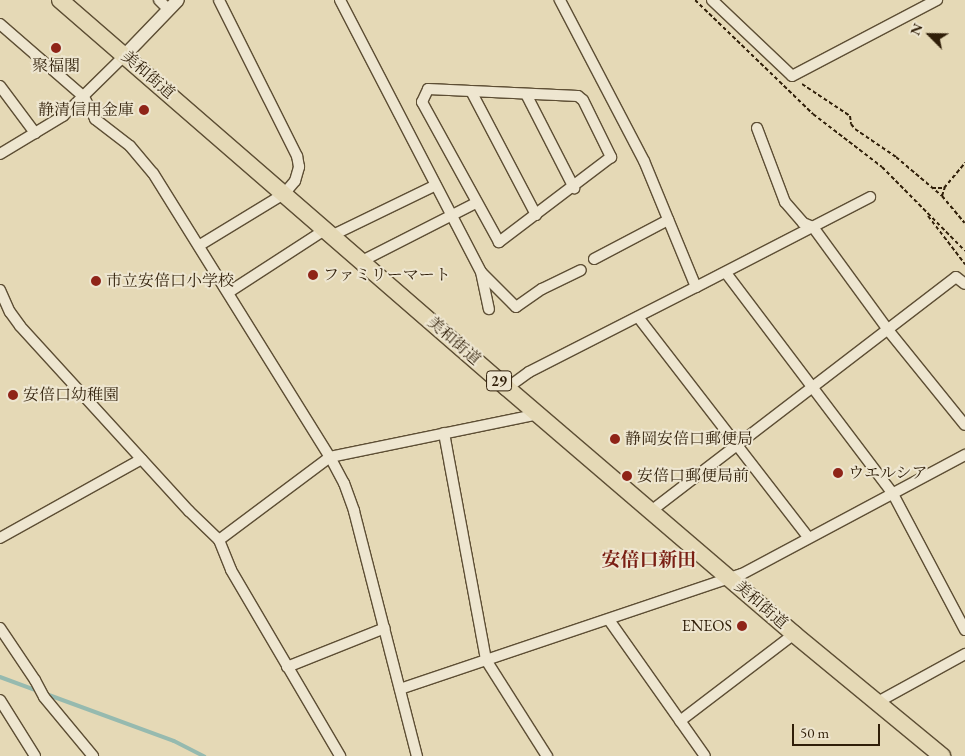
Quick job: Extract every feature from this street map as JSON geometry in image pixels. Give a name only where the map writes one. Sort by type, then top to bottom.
[{"type":"main road","name":"美和街道","points":[[60,0],[362,260],[507,388],[540,414],[794,634],[942,756]]},
{"type":"street","points":[[159,0],[168,10]]},
{"type":"street","points":[[0,154],[63,116],[84,98],[178,0]]},
{"type":"street","points":[[200,245],[284,194],[298,174],[298,156],[219,0]]},
{"type":"street","points":[[340,0],[481,272],[489,309]]},
{"type":"street","points":[[560,0],[644,161],[696,287]]},
{"type":"street","points":[[712,0],[792,76],[936,0]]},
{"type":"street","points":[[0,24],[84,98],[95,119],[130,146],[153,173],[200,245],[330,457],[344,483],[354,511],[417,756]]},
{"type":"street","points":[[0,86],[35,133]]},
{"type":"street","points":[[428,89],[526,94],[578,96],[583,100],[588,109],[611,158],[574,188],[499,242],[476,204],[422,102],[428,89]]},
{"type":"street","points":[[471,91],[536,215]]},
{"type":"street","points":[[526,94],[574,188]]},
{"type":"street","points":[[758,128],[785,202],[803,223],[813,227],[888,330],[965,425]]},
{"type":"street","points":[[229,292],[329,232],[436,185]]},
{"type":"street","points":[[507,388],[529,372],[870,197]]},
{"type":"street","points":[[362,260],[476,204]]},
{"type":"street","points":[[594,260],[668,220]]},
{"type":"street","points":[[481,272],[516,307],[542,289],[581,270]]},
{"type":"street","points":[[726,272],[894,494],[965,630]]},
{"type":"street","points":[[651,511],[956,277],[965,284]]},
{"type":"street","points":[[0,290],[10,312],[20,326],[189,511],[219,540],[230,570],[340,756]]},
{"type":"street","points":[[638,317],[808,537]]},
{"type":"street","points":[[219,540],[330,457],[540,414]]},
{"type":"street","points":[[444,434],[486,660],[547,756]]},
{"type":"street","points":[[400,689],[742,574],[808,537],[894,494],[965,455]]},
{"type":"street","points":[[0,538],[142,459]]},
{"type":"street","points":[[609,620],[705,756]]},
{"type":"street","points":[[0,628],[44,697],[93,756]]},
{"type":"street","points":[[287,667],[385,628]]},
{"type":"street","points":[[680,721],[794,634]]},
{"type":"street","points":[[876,703],[965,654]]},
{"type":"street","points":[[0,700],[35,756]]},
{"type":"path","points":[[695,0],[813,114],[882,167],[965,251]]},
{"type":"path","points":[[792,76],[850,116],[851,124],[855,129],[880,144],[942,196],[965,224]]},
{"type":"path","points":[[942,196],[945,186],[965,163]]},
{"type":"path","points":[[930,187],[937,189],[945,186]]},
{"type":"path","points":[[922,208],[965,264]]},
{"type":"waterway","points":[[0,677],[38,691]]},
{"type":"waterway","points":[[46,694],[174,741],[204,756]]},
{"type":"place","name":"聚福閣","points":[[56,48]]},
{"type":"place","name":"静清信用金庫","points":[[144,110]]},
{"type":"place","name":"ファミリーマート","points":[[313,275]]},
{"type":"place","name":"市立安倍口小学校","points":[[96,281]]},
{"type":"place","name":"安倍口幼稚園","points":[[13,395]]},
{"type":"place","name":"静岡安倍口郵便局","points":[[615,439]]},
{"type":"place","name":"ウエルシア","points":[[838,473]]},
{"type":"place","name":"安倍口郵便局前","points":[[627,476]]},
{"type":"place","name":"ENEOS","points":[[742,626]]},
{"type":"district","name":"安倍口新田","points":[[649,560]]}]
